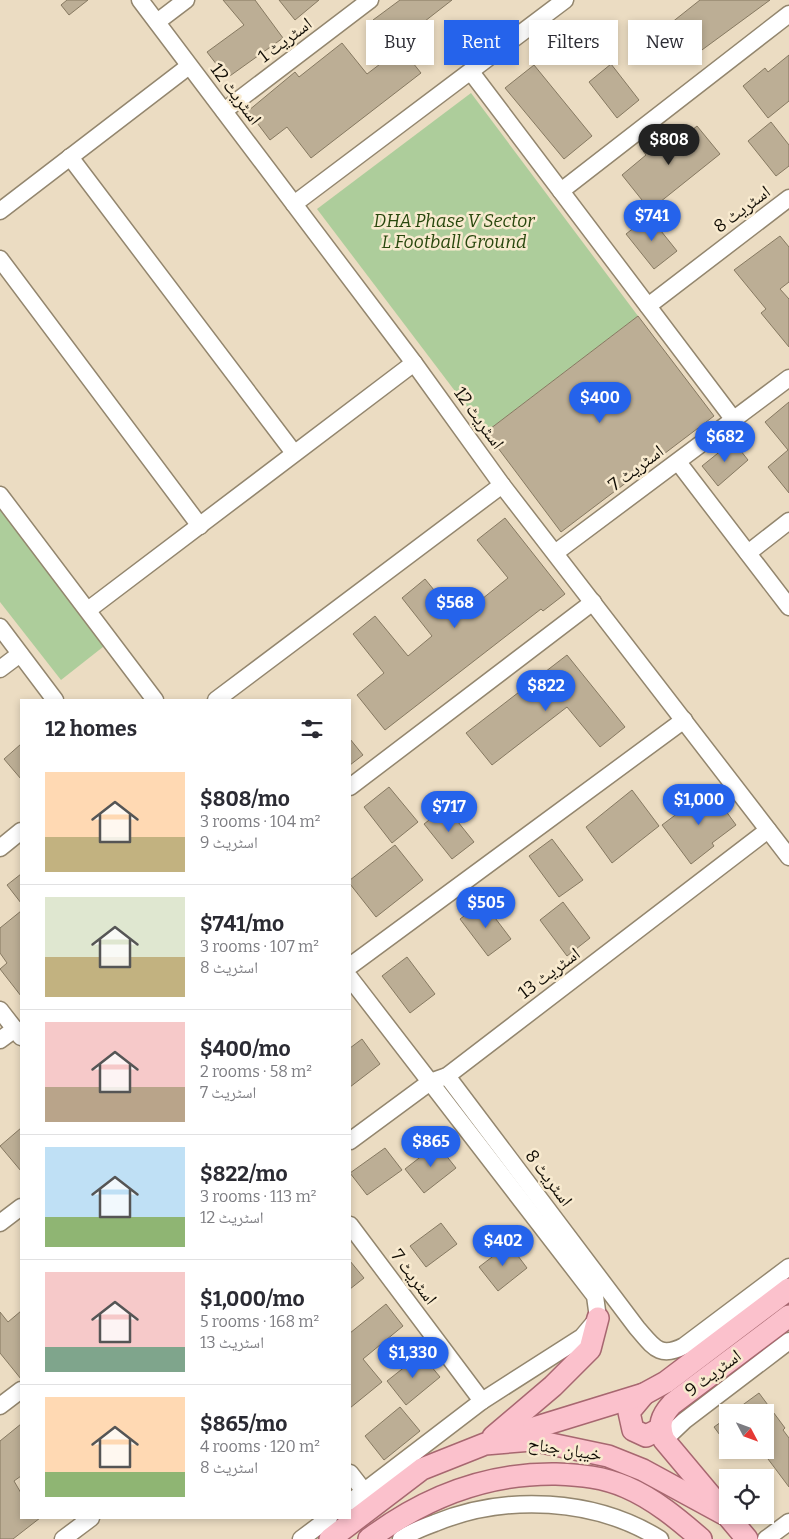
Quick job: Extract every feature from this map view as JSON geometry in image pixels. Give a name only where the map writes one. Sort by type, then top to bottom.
[{"type":"main road","points":[[485,1444],[644,1394],[666,1382],[789,1289]]},
{"type":"main road","points":[[644,1394],[629,1412],[633,1430],[646,1436],[662,1435],[662,1414],[672,1404],[789,1316]]},
{"type":"main road","points":[[485,1444],[553,1386],[590,1349],[598,1318]]},
{"type":"main road","name":"خیبان جناح","points":[[662,1435],[719,1508]]},
{"type":"main road","name":"خیبان جناح","points":[[330,1539],[422,1469],[485,1444],[532,1440],[608,1456],[643,1470],[719,1511]]},
{"type":"main road","name":"خیبان جناح","points":[[369,1539],[399,1533],[426,1504],[460,1488],[482,1481],[524,1474],[589,1475],[626,1487],[656,1503],[701,1539]]},
{"type":"main road","name":"خیبان جناح","points":[[733,1524],[747,1539]]},
{"type":"street","name":"اسٹریٹ 12","points":[[140,0],[414,363],[502,485],[789,857]]},
{"type":"street","points":[[157,22],[186,0]]},
{"type":"street","name":"اسٹریٹ 1","points":[[224,111],[370,0]]},
{"type":"street","points":[[294,204],[565,0]]},
{"type":"street","points":[[561,191],[789,14]]},
{"type":"street","points":[[0,211],[189,66]]},
{"type":"street","points":[[471,72],[734,420]]},
{"type":"street","points":[[70,157],[294,453]]},
{"type":"street","name":"اسٹریٹ 8","points":[[648,306],[789,198]]},
{"type":"street","points":[[0,259],[200,526]]},
{"type":"street","points":[[88,610],[414,363]]},
{"type":"street","name":"اسٹریٹ 7","points":[[555,554],[789,378]]},
{"type":"street","points":[[678,462],[789,607]]},
{"type":"street","points":[[217,699],[502,485]]},
{"type":"street","points":[[0,495],[153,699]]},
{"type":"street","points":[[748,553],[789,521]]},
{"type":"street","points":[[351,787],[593,602]]},
{"type":"street","points":[[0,627],[54,699]]},
{"type":"street","points":[[0,669],[20,654]]},
{"type":"street","points":[[351,965],[684,720]]},
{"type":"street","name":"اسٹریٹ 13","points":[[351,1140],[430,1082],[447,1076],[768,830]]},
{"type":"street","points":[[0,848],[20,832]]},
{"type":"street","points":[[351,979],[595,1296],[598,1318],[582,1337],[482,1401],[351,1501]]},
{"type":"street","points":[[0,1010],[18,1033],[0,1040]]},
{"type":"street","name":"اسٹریٹ 8","points":[[447,1076],[620,1305],[654,1347],[668,1353],[684,1346],[789,1267]]},
{"type":"street","points":[[0,1223],[20,1208]]},
{"type":"street","name":"اسٹریٹ 7","points":[[351,1226],[482,1401]]},
{"type":"street","name":"اسٹریٹ 9","points":[[662,1435],[789,1341]]},
{"type":"street","points":[[0,1406],[20,1391]]},
{"type":"street","points":[[351,1474],[364,1491]]},
{"type":"street","points":[[399,1533],[476,1509],[505,1505],[542,1504],[600,1513],[627,1522],[660,1539]]},
{"type":"street","points":[[63,1539],[90,1519]]},
{"type":"street","points":[[301,1539],[328,1519]]},
{"type":"street","points":[[766,1539],[789,1522]]},
{"type":"green space","name":"DHA Phase V Sector L Football Ground","points":[[471,93],[638,316],[486,432],[317,209]]},
{"type":"green space","points":[[0,504],[108,643],[61,680],[0,602]]},
{"type":"building","points":[[67,0],[88,0],[69,15],[61,5]]},
{"type":"building","points":[[223,0],[255,0],[283,38],[227,78],[207,52],[244,25]]},
{"type":"building","points":[[279,0],[319,0],[295,20]]},
{"type":"building","points":[[400,0],[452,0],[426,20],[373,20]]},
{"type":"building","points":[[700,0],[770,0],[702,50],[702,20],[675,20]]},
{"type":"building","points":[[342,43],[367,74],[379,65],[415,65],[421,73],[311,158],[287,127],[270,140],[248,111],[295,72],[299,77]]},
{"type":"building","points":[[789,55],[789,101],[768,118],[743,86],[765,68],[768,72]]},
{"type":"building","points":[[534,65],[592,136],[564,159],[505,88]]},
{"type":"building","points":[[612,65],[639,100],[617,118],[589,82]]},
{"type":"building","points":[[771,122],[789,145],[789,166],[776,176],[748,141]]},
{"type":"building","points":[[697,126],[720,154],[650,210],[622,175],[646,155],[643,151],[662,135],[671,147]]},
{"type":"building","points":[[649,216],[677,251],[654,269],[626,234]]},
{"type":"building","points":[[780,236],[789,247],[789,282],[780,289],[789,299],[789,347],[761,313],[766,309],[734,270]]},
{"type":"building","points":[[638,316],[714,416],[561,532],[486,432]]},
{"type":"building","points":[[789,402],[789,493],[768,467],[788,450],[765,422]]},
{"type":"building","points":[[733,441],[748,460],[718,486],[702,466]]},
{"type":"building","points":[[505,518],[565,594],[543,611],[541,609],[385,730],[357,695],[384,673],[353,634],[375,616],[408,656],[432,636],[402,598],[425,579],[457,618],[482,599],[508,578],[477,540]]},
{"type":"building","points":[[567,655],[625,727],[600,747],[567,707],[492,765],[466,733]]},
{"type":"building","points":[[351,740],[363,755],[351,764]]},
{"type":"building","points":[[20,745],[20,778],[4,759]]},
{"type":"building","points":[[389,787],[418,822],[392,843],[364,807]]},
{"type":"building","points":[[710,789],[736,825],[712,843],[714,846],[691,864],[662,825]]},
{"type":"building","points":[[632,790],[659,826],[612,863],[586,827]]},
{"type":"building","points":[[446,807],[474,842],[452,859],[424,824]]},
{"type":"building","points":[[552,839],[583,880],[559,897],[529,856]]},
{"type":"building","points":[[395,845],[423,880],[376,917],[351,885],[351,879]]},
{"type":"building","points":[[20,875],[20,902],[7,885]]},
{"type":"building","points":[[483,902],[511,939],[488,956],[460,919]]},
{"type":"building","points":[[563,902],[590,938],[567,956],[540,920]]},
{"type":"building","points":[[20,912],[20,995],[0,969],[7,963],[0,953],[0,928]]},
{"type":"building","points":[[407,957],[435,994],[410,1013],[382,976]]},
{"type":"building","points":[[362,1039],[380,1064],[351,1086],[351,1047]]},
{"type":"building","points":[[20,1129],[20,1170],[0,1146]]},
{"type":"building","points":[[437,1144],[456,1168],[424,1193],[405,1169]]},
{"type":"building","points":[[385,1148],[402,1170],[367,1195],[351,1172]]},
{"type":"building","points":[[441,1223],[457,1244],[426,1267],[410,1246]]},
{"type":"building","points":[[509,1244],[527,1268],[498,1291],[479,1267]]},
{"type":"building","points":[[351,1262],[364,1278],[351,1288]]},
{"type":"building","points":[[386,1304],[403,1326],[363,1359],[382,1382],[351,1407],[351,1332]]},
{"type":"building","points":[[0,1312],[8,1322],[20,1312],[20,1378],[0,1353]]},
{"type":"building","points":[[421,1354],[440,1377],[406,1405],[387,1381]]},
{"type":"building","points":[[759,1393],[767,1404],[744,1404]]},
{"type":"building","points":[[400,1407],[420,1431],[384,1460],[365,1436]]},
{"type":"building","points":[[774,1413],[785,1428],[783,1430],[789,1438],[789,1487],[768,1459],[774,1459]]},
{"type":"building","points":[[719,1423],[719,1434],[714,1427]]},
{"type":"building","points":[[20,1425],[20,1477],[14,1481],[20,1491],[20,1519],[39,1519],[13,1539],[0,1539],[0,1441]]}]
